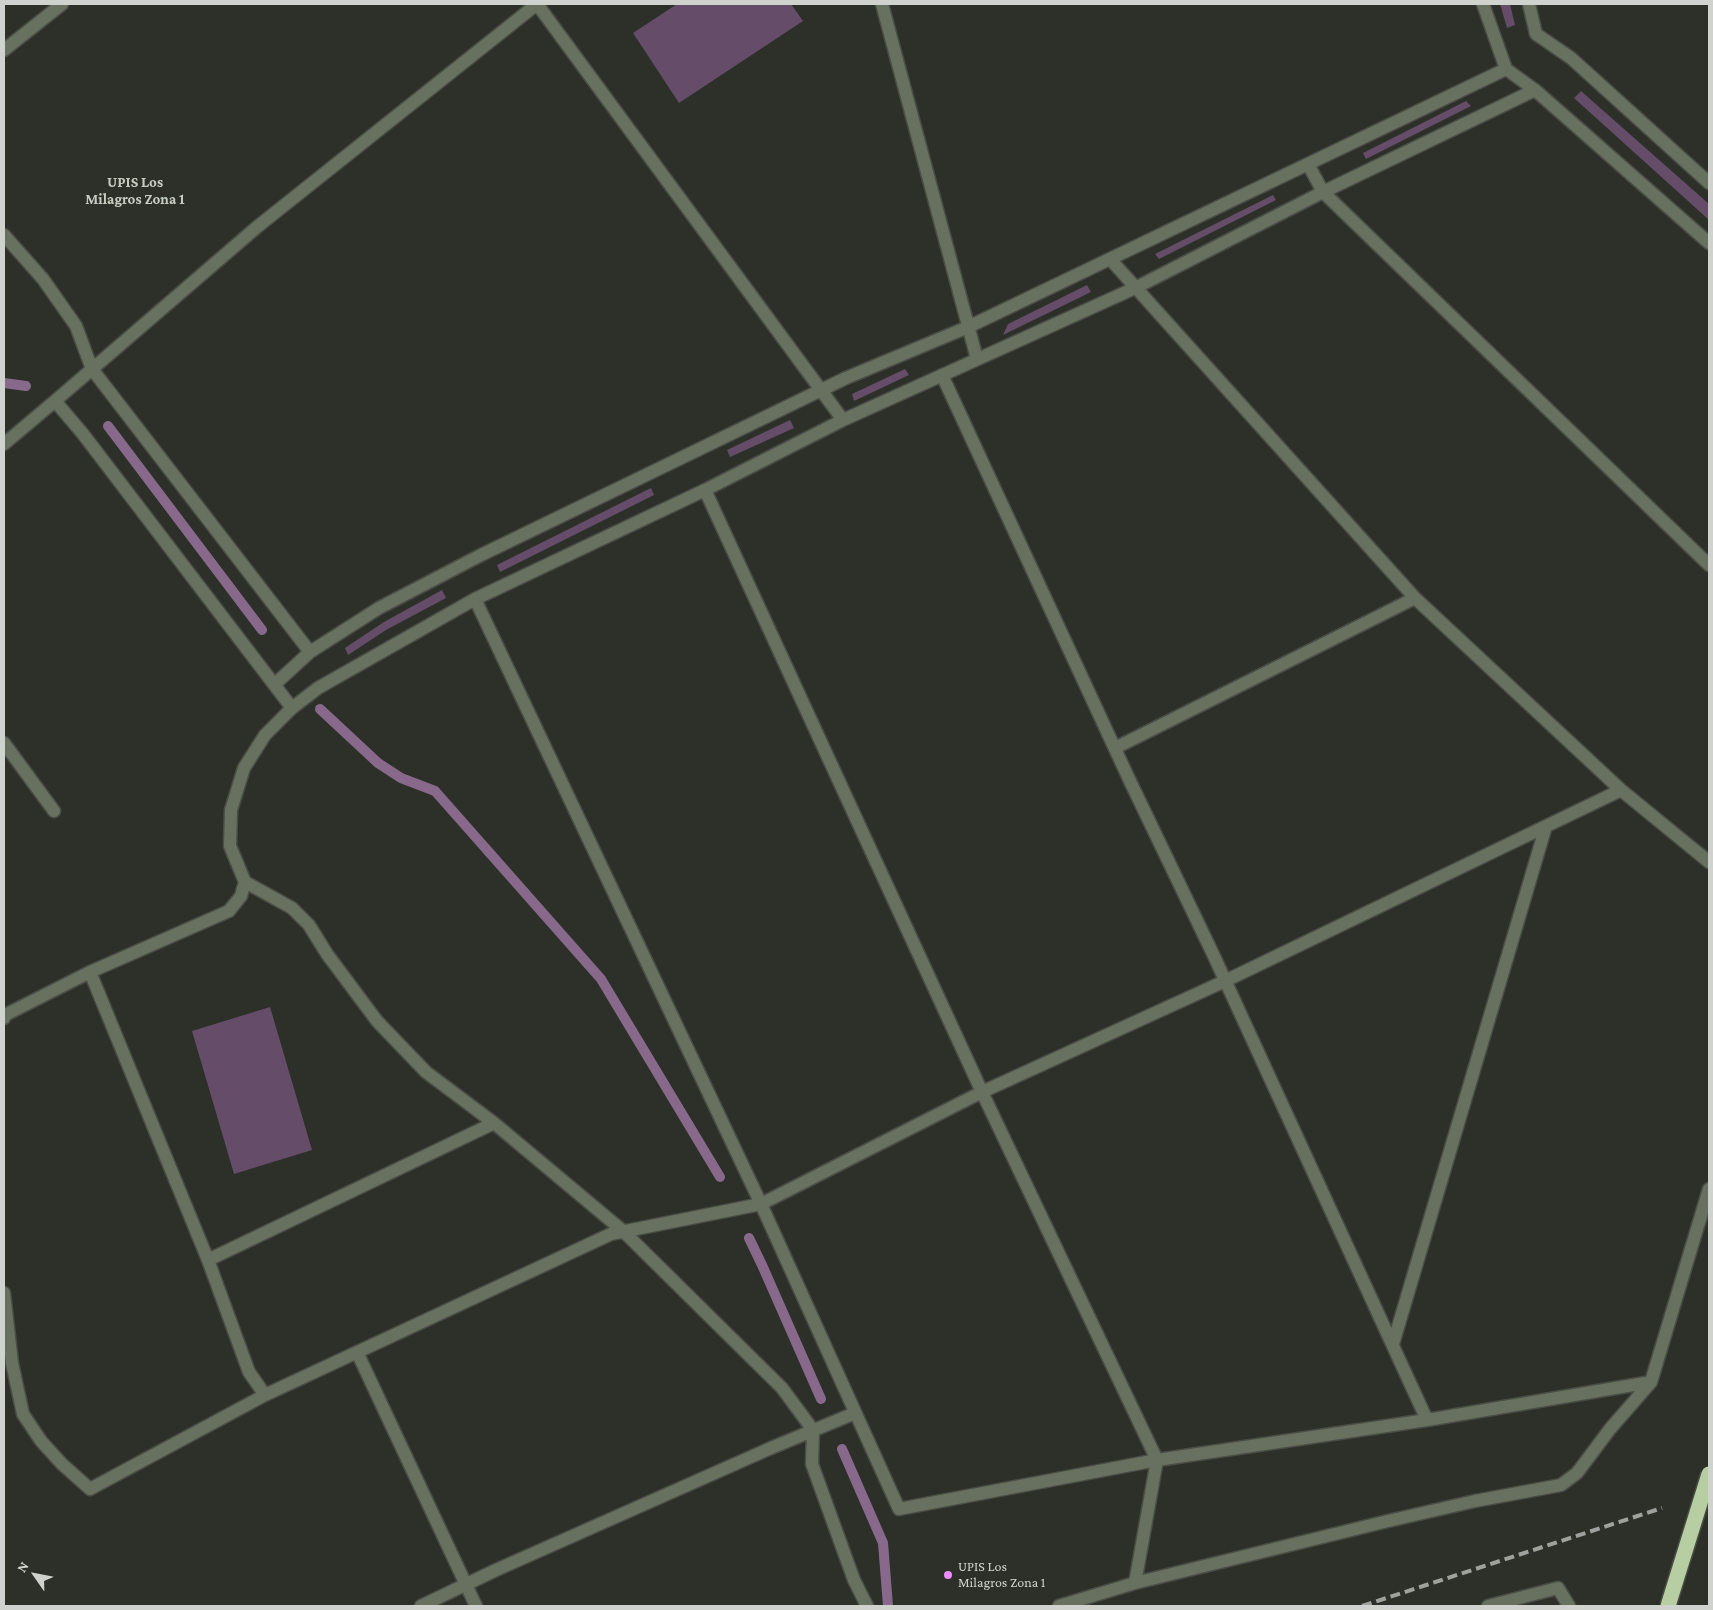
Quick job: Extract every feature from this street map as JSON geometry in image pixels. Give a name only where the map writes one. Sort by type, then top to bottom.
[{"type":"highway","points":[[1668,1606],[1709,1474]]},
{"type":"street","points":[[4,50],[62,4]]},
{"type":"street","points":[[4,444],[257,227],[537,4],[843,420]]},
{"type":"street","points":[[882,4],[977,359]]},
{"type":"street","points":[[1483,4],[1506,68],[1536,90],[1709,243]]},
{"type":"street","points":[[1528,4],[1536,34],[1571,58],[1709,183]]},
{"type":"street","points":[[275,684],[310,652],[379,608],[460,566],[846,378],[968,326],[1506,68]]},
{"type":"street","points":[[868,1606],[854,1580],[812,1464],[813,1430],[782,1388],[623,1231],[494,1123],[426,1072],[377,1021],[309,925],[292,908],[245,882],[230,846],[231,810],[244,768],[265,735],[292,708],[318,688],[475,598],[705,490],[843,420],[1135,288],[1322,192],[1536,90]]},
{"type":"street","points":[[1308,164],[1322,192],[1709,565]]},
{"type":"street","points":[[4,235],[43,279],[76,326],[92,369],[310,652]]},
{"type":"street","points":[[1110,259],[1415,598],[1621,790],[1709,862]]},
{"type":"street","points":[[942,376],[1225,981],[1427,1420]]},
{"type":"street","points":[[55,402],[83,434],[292,708]]},
{"type":"street","points":[[705,490],[982,1092],[1157,1460],[1135,1582]]},
{"type":"street","points":[[475,598],[760,1204],[899,1509],[1157,1460],[1427,1420],[1651,1382]]},
{"type":"street","points":[[1115,748],[1415,598]]},
{"type":"street","points":[[4,743],[54,812]]},
{"type":"street","points":[[4,1294],[12,1363],[23,1414],[41,1441],[56,1458],[90,1488],[266,1395],[611,1234],[760,1204],[982,1092],[1225,981],[1621,790]]},
{"type":"street","points":[[1393,1344],[1546,826]]},
{"type":"street","points":[[4,1018],[5,1015],[90,972],[229,911],[241,896],[245,882]]},
{"type":"street","points":[[90,972],[208,1260],[249,1372],[266,1395]]},
{"type":"street","points":[[208,1260],[494,1123]]},
{"type":"street","points":[[1059,1606],[1135,1582],[1475,1501],[1561,1485],[1577,1473],[1610,1429],[1651,1382],[1709,1189]]},
{"type":"street","points":[[357,1352],[476,1606]]},
{"type":"street","points":[[421,1606],[466,1584],[855,1413]]},
{"type":"street","points":[[1488,1606],[1558,1588],[1569,1606]]},
{"type":"shaded area","points":[[677,4],[791,4],[803,21],[679,103],[633,33]]},
{"type":"shaded area","points":[[1500,4],[1510,4],[1515,25],[1507,28]]},
{"type":"shaded area","points":[[1581,91],[1709,204],[1709,220],[1574,98]]},
{"type":"shaded area","points":[[1466,101],[1471,106],[1366,159],[1363,153]]},
{"type":"shaded area","points":[[1273,195],[1276,200],[1159,259],[1155,254]]},
{"type":"shaded area","points":[[1087,285],[1091,292],[1003,335],[1008,324]]},
{"type":"shaded area","points":[[905,369],[909,375],[854,401],[852,394]]},
{"type":"shaded area","points":[[790,420],[794,428],[730,457],[727,450]]},
{"type":"shaded area","points":[[651,488],[654,495],[500,572],[497,565]]},
{"type":"shaded area","points":[[442,590],[446,598],[386,630],[348,655],[345,648],[384,622]]},
{"type":"shaded area","points":[[270,1007],[312,1150],[234,1174],[192,1031]]},
{"type":"waterway","points":[[4,383],[26,386]]},
{"type":"waterway","points":[[108,426],[262,630]]},
{"type":"waterway","points":[[320,709],[378,763],[401,778],[435,791],[601,979],[720,1177]]},
{"type":"waterway","points":[[749,1238],[821,1399]]},
{"type":"waterway","points":[[842,1449],[883,1543],[888,1606]]},
{"type":"railway","points":[[1362,1606],[1662,1508]]},
{"type":"place","name":"UPIS Los Milagros Zona 1","points":[[948,1575]]},
{"type":"district","name":"UPIS Los Milagros Zona 1","points":[[135,190]]}]
